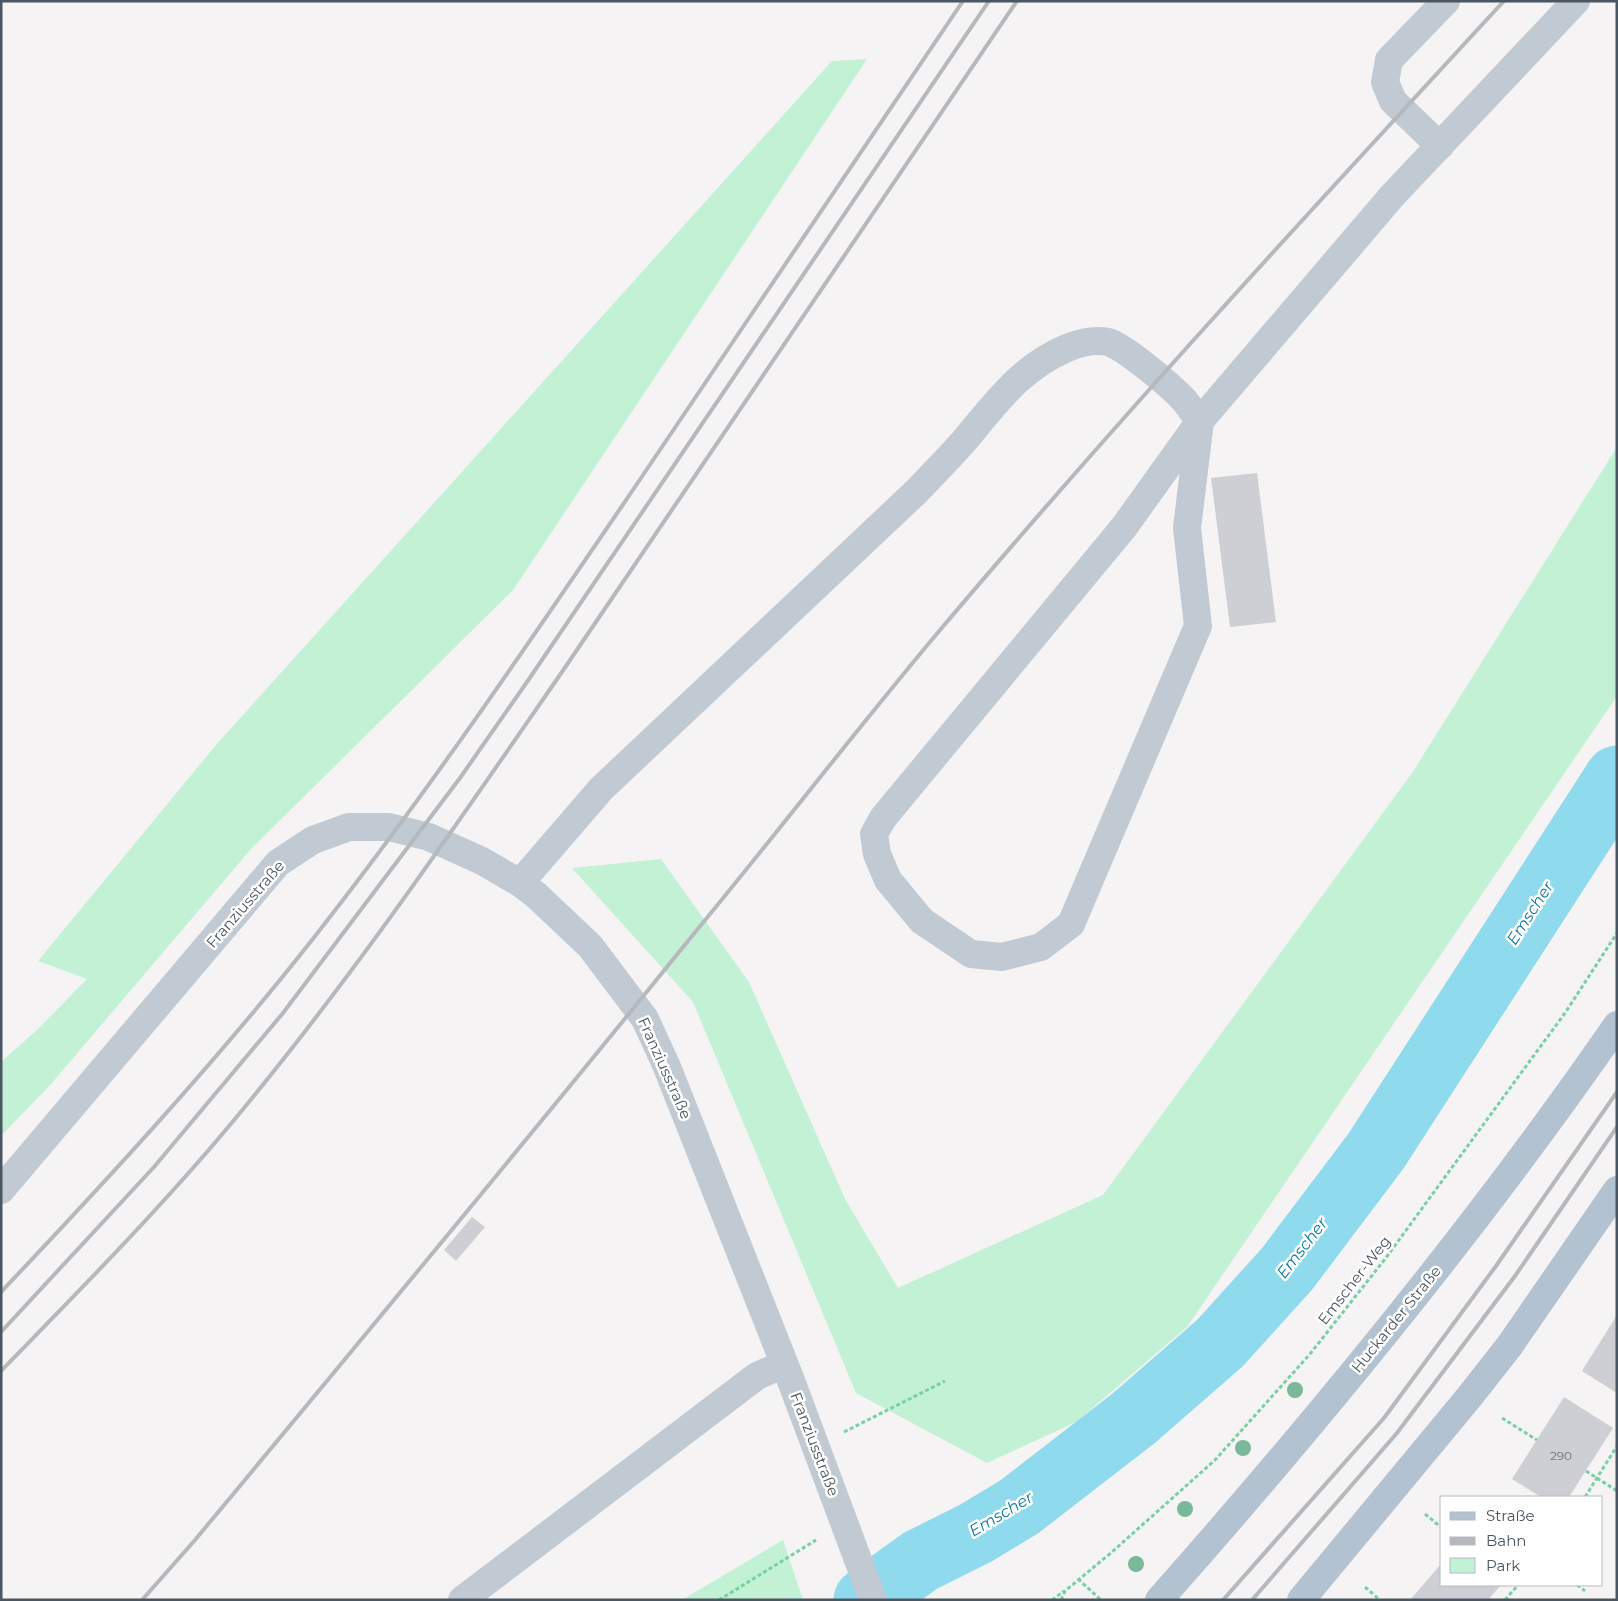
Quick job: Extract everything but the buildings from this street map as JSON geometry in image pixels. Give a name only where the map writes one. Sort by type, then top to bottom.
[{"type":"main road","name":"Huckarder Straße","points":[[1159,1600],[1343,1384],[1465,1233],[1617,1025]]},
{"type":"main road","points":[[1301,1600],[1465,1403],[1504,1352],[1617,1190]]},
{"type":"street","points":[[1440,146],[1394,101],[1385,82],[1389,60],[1446,1]]},
{"type":"street","points":[[520,883],[601,789],[917,491],[955,451],[1015,381],[1052,354],[1082,342],[1108,342],[1148,368],[1183,399],[1200,421],[1187,528],[1198,626],[1071,924],[1041,947],[1002,957],[971,954],[922,920],[888,880],[877,854],[874,834],[883,818],[1124,527],[1200,421],[1392,196],[1576,1]]},
{"type":"street","name":"Franziusstraße","points":[[1,1190],[278,863],[313,840],[349,827],[389,827],[429,837],[482,861],[520,883],[536,895],[590,946],[644,1019],[671,1076],[784,1364],[873,1600]]},
{"type":"street","points":[[462,1600],[757,1376],[784,1364]]},
{"type":"path","name":"Emscher-Weg","points":[[1060,1600],[1065,1590],[1112,1552],[1215,1460],[1310,1354],[1385,1259],[1565,1013],[1617,933]]},
{"type":"path","points":[[840,1435],[945,1381]]},
{"type":"path","points":[[1502,1418],[1537,1440]]},
{"type":"path","points":[[1586,1496],[1617,1446]]},
{"type":"path","points":[[1586,1471],[1617,1491]]},
{"type":"path","points":[[1425,1514],[1440,1526]]},
{"type":"path","points":[[720,1600],[794,1553],[847,1529]]},
{"type":"path","points":[[1078,1579],[1101,1600]]},
{"type":"path","points":[[1510,1586],[1514,1589]]},
{"type":"path","points":[[1505,1600],[1517,1586]]},
{"type":"path","points":[[1578,1586],[1585,1591]]},
{"type":"path","points":[[1365,1587],[1380,1600]]},
{"type":"path","points":[[1052,1600],[1065,1590]]},
{"type":"green space","points":[[867,59],[513,590],[251,849],[51,1084],[1,1136],[1,1062],[37,1030],[87,979],[38,961],[216,745],[832,61]]},
{"type":"green space","points":[[1617,447],[1617,696],[1187,1327],[1076,1422],[987,1463],[856,1393],[693,1002],[572,868],[661,859],[749,982],[845,1199],[898,1288],[1103,1195],[1412,773]]},
{"type":"green space","points":[[783,1540],[803,1600],[682,1600]]},
{"type":"waterway","name":"Emscher","points":[[866,1600],[920,1561],[976,1533],[1019,1507],[1134,1418],[1220,1343],[1287,1269],[1376,1151],[1617,778]]},
{"type":"railway","points":[[1,1292],[82,1206],[238,1031],[312,940],[398,827],[481,712],[963,1]]},
{"type":"railway","points":[[1,1332],[154,1167],[283,1013],[460,778],[989,1]]},
{"type":"railway","points":[[1,1371],[109,1260],[188,1174],[260,1088],[351,971],[522,730],[621,586],[1017,1]]},
{"type":"railway","points":[[142,1600],[195,1540],[507,1163],[935,636],[1145,395],[1504,1]]},
{"type":"railway","points":[[1223,1600],[1384,1418],[1496,1266],[1617,1092]]},
{"type":"railway","points":[[1252,1600],[1397,1433],[1515,1276],[1617,1127]]}]
